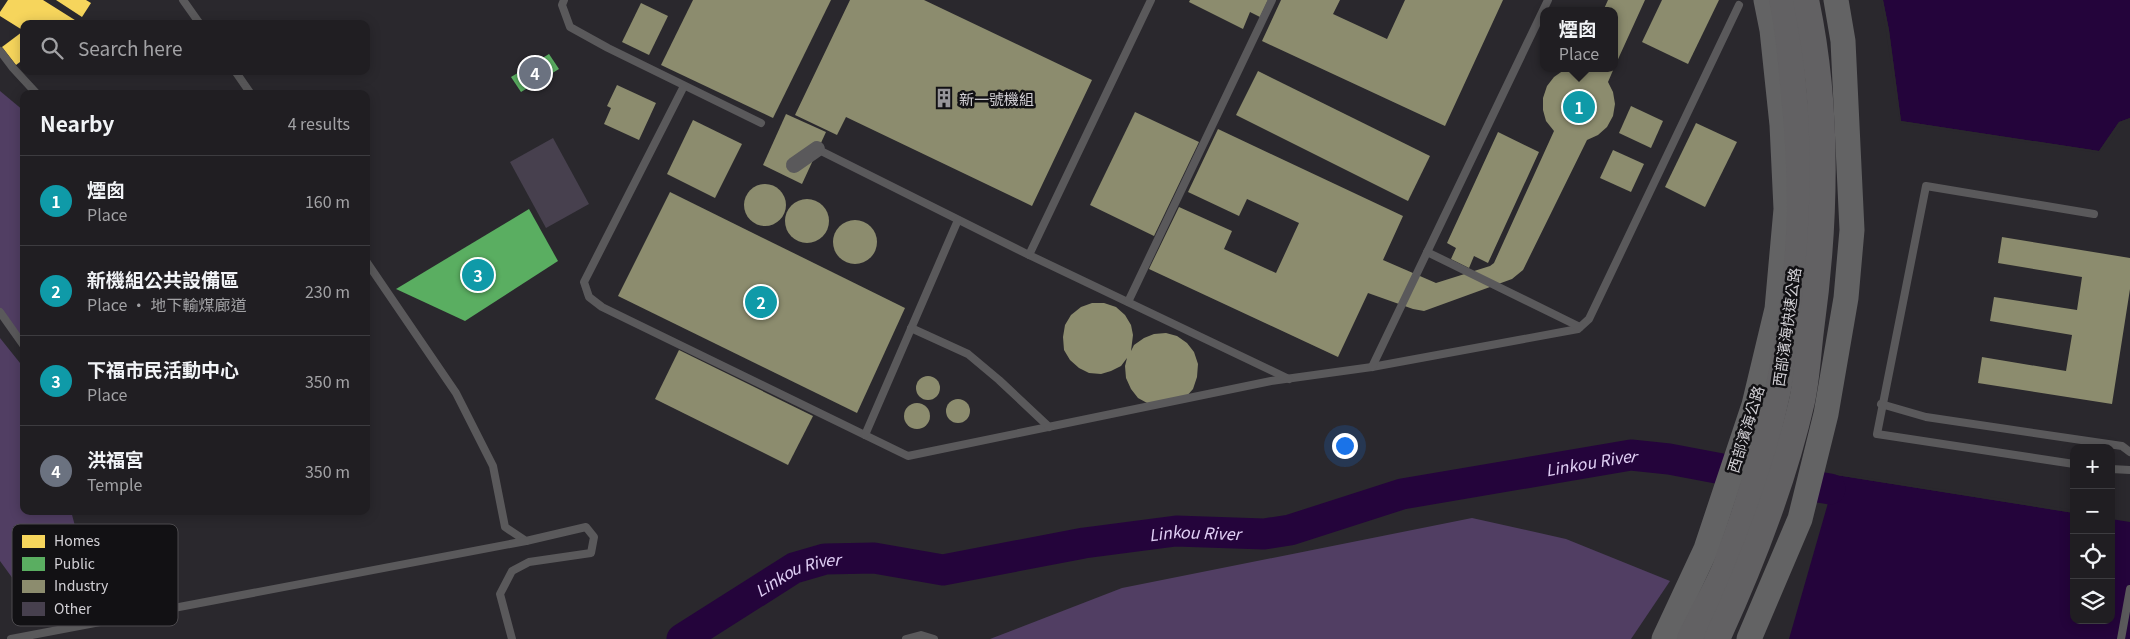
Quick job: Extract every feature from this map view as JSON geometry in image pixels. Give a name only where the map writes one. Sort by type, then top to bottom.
[{"type":"highway","name":"西部濱海快速公路","points":[[1690,639],[1724,569],[1752,488],[1776,398],[1793,303],[1800,210],[1797,132],[1787,22],[1782,0]]},
{"type":"highway","name":"西部濱海快速公路","points":[[1717,639],[1747,575],[1776,494],[1802,400],[1815,302],[1824,198],[1820,97],[1806,0]]},
{"type":"main road","name":"西部濱海公路","points":[[1664,639],[1706,549],[1754,405],[1777,308],[1786,209],[1782,126],[1772,30],[1766,0]]},
{"type":"main road","points":[[1749,639],[1800,519],[1826,414],[1846,298],[1852,230],[1843,41],[1836,0]]},
{"type":"street","points":[[794,165],[817,149]]},
{"type":"lane","points":[[183,0],[197,20]]},
{"type":"lane","points":[[564,0],[562,5],[570,27],[684,86],[761,123]]},
{"type":"lane","points":[[1029,255],[1151,0]]},
{"type":"lane","points":[[1128,302],[1272,0]]},
{"type":"lane","points":[[684,86],[584,282],[589,297],[602,307],[908,456],[1289,379],[1372,367],[1578,329],[1589,318],[1739,5]]},
{"type":"lane","points":[[1372,367],[1540,17]]},
{"type":"lane","points":[[0,52],[33,90]]},
{"type":"lane","points":[[238,75],[248,90]]},
{"type":"lane","points":[[817,149],[1029,255],[1289,379]]},
{"type":"lane","points":[[2070,463],[1877,434],[1926,186],[2094,214]]},
{"type":"lane","points":[[865,435],[958,220]]},
{"type":"lane","points":[[1427,252],[1580,327]]},
{"type":"lane","points":[[370,267],[456,393],[493,466],[505,527],[526,541]]},
{"type":"lane","points":[[0,312],[20,340]]},
{"type":"lane","points":[[911,328],[968,354],[1050,427]]},
{"type":"lane","points":[[1882,404],[1926,417],[2122,446],[2130,452]]},
{"type":"lane","points":[[2115,469],[2130,470]]},
{"type":"lane","points":[[178,607],[526,541],[586,527],[594,538],[591,553],[529,562],[512,571],[500,594],[512,639]]},
{"type":"lane","points":[[2122,639],[2130,588]]},
{"type":"lane","points":[[11,639],[79,626]]},
{"type":"lane","points":[[906,639],[921,635],[934,639]]},
{"type":"shaded area","points":[[1883,0],[2130,0],[2130,118],[2119,122],[2099,151],[1901,121],[1889,30]]},
{"type":"shaded area","points":[[0,91],[20,108],[20,338],[0,312]]},
{"type":"shaded area","points":[[0,338],[20,363],[20,515],[72,515],[74,524],[12,524],[12,578],[0,561]]},
{"type":"shaded area","points":[[1836,475],[2070,512],[2070,624],[2115,624],[2115,520],[2130,522],[2130,639],[1789,639]]},
{"type":"shaded area","points":[[1472,518],[1566,539],[1670,581],[1631,639],[990,639],[1122,588]]},
{"type":"pier","points":[[1881,0],[1883,0],[1889,30],[1901,121],[2099,151],[2119,122],[2130,118],[2130,121],[2121,124],[2111,140],[2099,153],[1900,123]]},
{"type":"pier","points":[[1836,473],[2070,509],[2070,512],[1836,475]]},
{"type":"building: Homes","points":[[8,0],[43,0],[75,20],[20,20],[20,28],[0,16],[0,12]]},
{"type":"building: Homes","points":[[56,0],[86,0],[91,3],[82,17]]},
{"type":"building: Homes","points":[[20,34],[20,62],[16,65],[2,47]]},
{"type":"building: Public","points":[[549,54],[559,69],[521,92],[511,77]]},
{"type":"building: Public","points":[[529,209],[558,261],[465,321],[396,289]]},
{"type":"building: Industry","points":[[693,0],[831,0],[773,118],[661,65]]},
{"type":"building: Industry","name":"新一號機組","points":[[850,0],[924,0],[1092,80],[1032,206],[846,117],[837,135],[795,115]]},
{"type":"building: Industry","points":[[1190,0],[1268,0],[1260,17],[1250,12],[1243,29],[1189,2]]},
{"type":"building: Industry","points":[[1281,0],[1340,0],[1333,14],[1387,39],[1405,0],[1503,0],[1445,126],[1262,41]]},
{"type":"building: Industry","points":[[1608,0],[1645,0],[1618,59],[1618,7],[1605,7]]},
{"type":"building: Industry","points":[[1662,0],[1719,0],[1688,64],[1642,42]]},
{"type":"building: Industry","points":[[641,3],[668,16],[649,55],[622,42]]},
{"type":"building: Industry","points":[[1258,71],[1430,156],[1408,201],[1236,115]]},
{"type":"building: Industry","points":[[1561,72],[1612,72],[1608,82],[1613,92],[1615,104],[1613,116],[1607,127],[1598,135],[1587,140],[1523,270],[1512,279],[1424,311],[1368,293],[1338,357],[1149,269],[1179,207],[1232,231],[1224,249],[1276,273],[1299,223],[1247,199],[1239,216],[1188,192],[1218,129],[1403,216],[1383,260],[1436,283],[1490,266],[1494,263],[1554,131],[1546,121],[1543,110],[1543,98],[1547,86]]},
{"type":"building: Industry","points":[[617,85],[656,103],[639,140],[604,124],[611,108],[607,106]]},
{"type":"building: Industry","points":[[1631,106],[1663,121],[1651,148],[1619,133]]},
{"type":"building: Industry","points":[[1135,112],[1199,142],[1154,236],[1090,205]]},
{"type":"building: Industry","points":[[786,114],[826,132],[802,184],[763,165]]},
{"type":"building: Industry","points":[[693,120],[742,144],[715,198],[667,174]]},
{"type":"building: Industry","points":[[1696,123],[1737,142],[1705,207],[1665,187]]},
{"type":"building: Industry","points":[[1498,132],[1539,152],[1488,263],[1474,256],[1469,268],[1451,259],[1456,248],[1447,243]]},
{"type":"building: Industry","points":[[1613,150],[1644,164],[1631,192],[1600,178]]},
{"type":"building: Industry","points":[[765,184],[780,190],[786,205],[780,220],[765,226],[750,220],[744,205],[750,190]]},
{"type":"building: Industry","points":[[670,192],[905,308],[857,413],[618,296]]},
{"type":"building: Industry","points":[[807,199],[819,203],[825,209],[829,221],[825,233],[819,239],[807,243],[795,239],[789,233],[785,221],[789,209],[795,203]]},
{"type":"building: Industry","points":[[855,220],[867,224],[873,230],[877,242],[873,254],[867,260],[855,264],[843,260],[837,254],[833,242],[837,230],[843,224]]},
{"type":"building: Industry","points":[[2002,237],[2130,258],[2130,289],[2112,404],[1978,383],[1982,357],[2066,371],[2072,335],[1990,321],[1994,297],[2077,310],[2082,277],[1998,263]]},
{"type":"building: Industry","points":[[1092,303],[1104,303],[1116,307],[1125,315],[1131,325],[1133,335],[1131,351],[1134,345],[1154,334],[1166,333],[1177,336],[1187,343],[1194,352],[1198,364],[1197,377],[1193,389],[1185,398],[1149,404],[1138,398],[1126,378],[1125,366],[1127,358],[1121,366],[1101,374],[1089,373],[1079,368],[1070,360],[1064,350],[1063,337],[1065,325],[1071,315],[1081,307]]},
{"type":"building: Industry","points":[[679,350],[813,416],[788,465],[655,399]]},
{"type":"building: Industry","points":[[928,376],[933,377],[939,383],[939,393],[933,399],[928,400],[923,399],[917,393],[916,388],[917,383],[923,377]]},
{"type":"building: Industry","points":[[953,399],[963,399],[970,406],[970,416],[963,423],[953,423],[946,416],[946,406]]},
{"type":"building: Industry","points":[[917,403],[926,407],[930,416],[926,425],[917,429],[908,425],[904,416],[908,407]]},
{"type":"building: Other","points":[[553,138],[589,204],[546,228],[510,162]]},
{"type":"waterway","name":"Linkou River","points":[[682,639],[794,568],[825,559],[874,558],[943,570],[1084,543],[1176,531],[1264,534],[1290,530],[1402,494],[1631,455],[1669,459],[1722,469]]},
{"type":"waterway","name":"Linkou River","points":[[1818,487],[1830,489]]},
{"type":"place","name":"洪福宮","points":[[535,73]]},
{"type":"place","name":"新一號機組","points":[[944,98]]},
{"type":"place","name":"煙囪","points":[[1579,107]]},
{"type":"place","name":"下福市民活動中心","points":[[478,275]]},
{"type":"place","name":"新機組公共設備區","points":[[761,302]]}]
